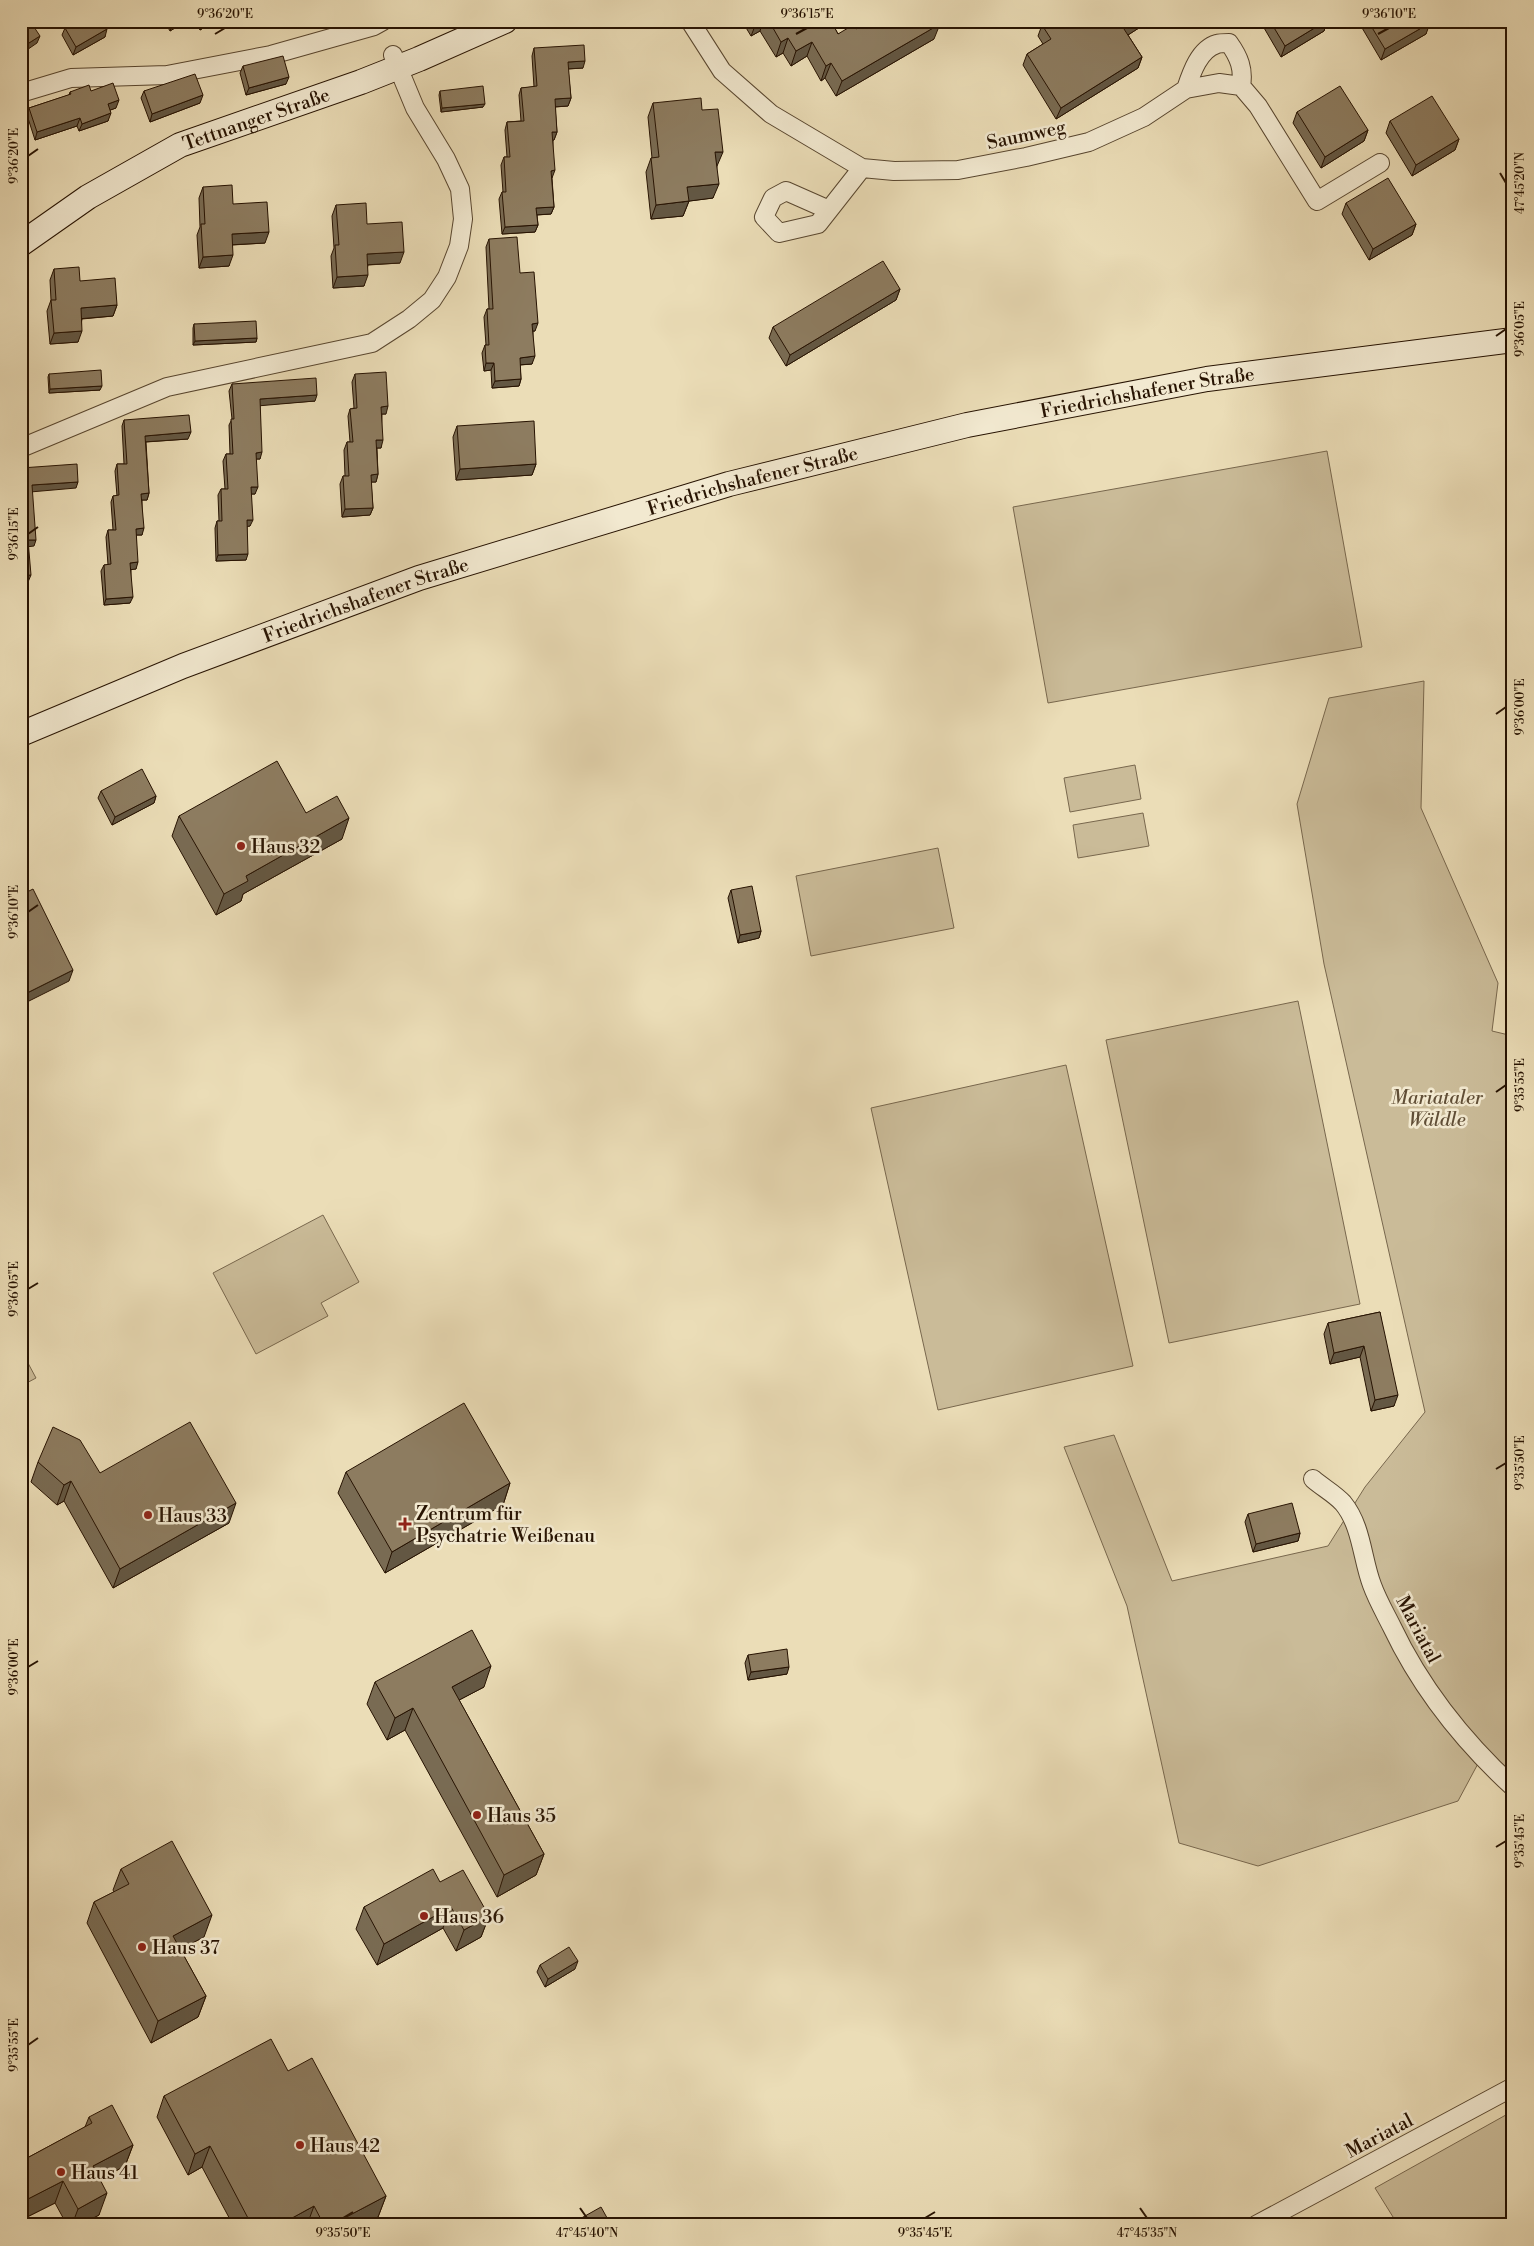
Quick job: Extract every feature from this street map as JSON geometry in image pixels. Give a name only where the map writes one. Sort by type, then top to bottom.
[{"type":"main road","name":"Tettnanger Straße","points":[[21,244],[88,197],[180,145],[395,61],[503,25]]},
{"type":"main road","name":"Friedrichshafener Straße","points":[[21,734],[183,666],[419,578],[729,484],[966,425],[1207,379],[1513,340]]},
{"type":"street","points":[[21,94],[71,78],[167,75],[271,55],[374,26],[383,21]]},
{"type":"street","name":"Saumweg","points":[[690,21],[722,71],[771,114],[862,168],[894,171],[958,170],[1089,142],[1144,117],[1186,89],[1219,83],[1241,86]]},
{"type":"street","points":[[1186,89],[1192,71],[1205,52],[1216,44],[1229,43],[1238,55],[1243,72],[1241,86],[1258,106],[1317,201],[1380,163]]},
{"type":"street","points":[[21,448],[167,387],[372,343],[409,319],[432,300],[447,277],[459,246],[463,219],[460,189],[446,159],[415,108],[395,61]]},
{"type":"street","points":[[829,210],[862,168]]},
{"type":"street","name":"Mariatal","points":[[1313,1480],[1343,1502],[1355,1525],[1372,1584],[1393,1630],[1420,1678],[1452,1723],[1481,1758],[1513,1787]]},
{"type":"street","name":"Mariatal","points":[[1260,2222],[1513,2087]]},
{"type":"green space","points":[[1327,451],[1362,647],[1048,703],[1013,507]]},
{"type":"green space","name":"Mariataler Wäldle","points":[[1424,681],[1421,808],[1498,983],[1492,1031],[1513,1036],[1513,1787],[1481,1758],[1458,1801],[1258,1866],[1179,1843],[1127,1606],[1064,1447],[1114,1435],[1172,1581],[1328,1546],[1365,1487],[1425,1412],[1324,964],[1297,804],[1329,698]]},
{"type":"green space","points":[[1135,765],[1141,799],[1070,812],[1064,778]]},
{"type":"green space","points":[[1143,813],[1149,846],[1078,858],[1073,825]]},
{"type":"green space","points":[[938,848],[954,928],[811,956],[796,876]]},
{"type":"green space","points":[[1298,1001],[1360,1304],[1169,1343],[1106,1040]]},
{"type":"green space","points":[[1066,1065],[1133,1366],[938,1410],[871,1108]]},
{"type":"green space","points":[[323,1215],[359,1282],[321,1303],[328,1316],[256,1354],[213,1273]]},
{"type":"green space","points":[[21,1350],[36,1378],[21,1386]]},
{"type":"green space","points":[[1513,2111],[1513,2225],[1398,2225],[1375,2188]]},
{"type":"building","points":[[21,21],[30,21],[40,36],[21,48]]},
{"type":"building","points":[[76,21],[103,21],[107,29],[76,47],[65,28]]},
{"type":"building","points":[[769,21],[831,21],[838,34],[853,25],[856,29],[868,21],[938,21],[940,24],[842,81],[831,63],[826,66],[812,42],[796,51],[788,38],[781,42]]},
{"type":"building","points":[[1048,21],[1136,21],[1124,29],[1142,57],[1061,108],[1027,54],[1051,39],[1042,25]]},
{"type":"building","points":[[1270,21],[1326,21],[1285,46]]},
{"type":"building","points":[[1368,21],[1429,21],[1430,23],[1385,49]]},
{"type":"building","points":[[584,45],[585,61],[568,62],[571,98],[555,99],[557,132],[552,132],[555,170],[551,171],[554,207],[536,208],[538,225],[505,227],[502,192],[506,192],[504,157],[510,157],[507,122],[524,121],[521,88],[537,86],[534,48]]},
{"type":"building","points":[[283,56],[289,77],[249,88],[243,66]]},
{"type":"building","points":[[195,74],[203,95],[152,114],[144,91]]},
{"type":"building","points":[[113,83],[119,100],[108,104],[111,113],[82,124],[80,118],[37,132],[29,108],[71,94],[70,92],[89,85],[91,91]]},
{"type":"building","points":[[483,86],[485,104],[442,108],[440,91]]},
{"type":"building","points":[[1340,86],[1368,130],[1325,157],[1297,112]]},
{"type":"building","points":[[1432,96],[1459,139],[1416,165],[1390,121]]},
{"type":"building","points":[[701,98],[702,110],[718,109],[723,152],[715,152],[719,184],[687,187],[689,201],[656,205],[651,158],[659,157],[653,103]]},
{"type":"building","points":[[1388,178],[1416,224],[1373,249],[1346,203]]},
{"type":"building","points":[[232,185],[233,204],[267,202],[269,232],[232,234],[233,255],[203,257],[201,224],[205,224],[203,187]]},
{"type":"building","points":[[366,203],[367,224],[402,222],[404,252],[367,254],[368,275],[337,277],[335,245],[339,245],[336,205]]},
{"type":"building","points":[[517,237],[520,273],[534,272],[538,323],[532,324],[535,356],[520,358],[521,379],[495,381],[494,363],[486,363],[485,345],[489,345],[487,309],[493,309],[489,239]]},
{"type":"building","points":[[883,261],[900,289],[790,355],[773,327]]},
{"type":"building","points":[[79,267],[80,281],[115,278],[117,305],[81,308],[82,331],[54,333],[51,300],[56,300],[54,269]]},
{"type":"building","points":[[256,321],[257,338],[195,341],[194,324]]},
{"type":"building","points":[[101,370],[102,386],[50,389],[49,374]]},
{"type":"building","points":[[386,372],[388,406],[381,407],[383,440],[376,440],[378,474],[371,475],[373,508],[345,509],[343,476],[349,476],[347,442],[353,442],[350,409],[357,408],[355,374]]},
{"type":"building","points":[[316,378],[317,395],[260,399],[262,452],[256,453],[258,487],[251,487],[253,520],[247,520],[248,554],[218,555],[217,521],[222,521],[221,489],[228,489],[226,454],[233,454],[232,384]]},
{"type":"building","points":[[189,415],[191,432],[145,436],[149,493],[141,494],[144,528],[136,529],[138,562],[130,563],[133,597],[106,599],[104,565],[111,564],[108,530],[116,530],[113,496],[119,495],[117,464],[127,464],[124,420]]},
{"type":"building","points":[[534,421],[536,464],[460,469],[457,426]]},
{"type":"building","points":[[77,464],[78,482],[32,485],[36,540],[28,540],[31,575],[21,576],[21,468]]},
{"type":"building","points":[[21,588],[23,608],[21,608]]},
{"type":"building","name":"Haus 32","points":[[277,761],[306,813],[337,796],[349,818],[246,876],[248,881],[224,894],[179,816]]},
{"type":"building","points":[[142,769],[156,796],[115,817],[101,791]]},
{"type":"building","points":[[752,886],[761,931],[740,935],[731,890]]},
{"type":"building","points":[[33,889],[73,970],[21,996],[21,895]]},
{"type":"building","points":[[1380,1312],[1398,1395],[1375,1400],[1364,1346],[1334,1353],[1328,1323]]},
{"type":"building","points":[[464,1403],[510,1483],[392,1552],[346,1472]]},
{"type":"building","name":"Haus 33","points":[[190,1422],[236,1503],[120,1569],[71,1481],[64,1485],[38,1462],[53,1427],[80,1440],[100,1473]]},
{"type":"building","points":[[1292,1503],[1300,1533],[1256,1544],[1248,1514]]},
{"type":"building","points":[[472,1630],[491,1666],[452,1687],[544,1854],[504,1875],[413,1708],[395,1718],[375,1682]]},
{"type":"building","points":[[787,1649],[789,1667],[751,1672],[748,1655]]},
{"type":"building","name":"Haus 37","points":[[172,1841],[212,1915],[173,1936],[206,1996],[158,2021],[94,1902],[129,1884],[121,1869]]},
{"type":"building","points":[[433,1869],[440,1882],[463,1870],[489,1916],[464,1930],[451,1907],[384,1944],[364,1907]]},
{"type":"building","points":[[569,1947],[578,1961],[548,1979],[540,1965]]},
{"type":"building","name":"Haus 42","points":[[271,2039],[288,2071],[312,2058],[386,2196],[331,2225],[324,2225],[314,2206],[283,2223],[283,2225],[240,2225],[249,2220],[210,2146],[195,2154],[164,2096]]},
{"type":"building","points":[[112,2105],[133,2145],[93,2166],[107,2193],[78,2209],[63,2181],[26,2200],[21,2191],[21,2149],[24,2148],[29,2157],[92,2123],[89,2117]]},
{"type":"building","points":[[601,2207],[611,2225],[569,2225]]},
{"type":"place","name":"Haus 32","points":[[241,846]]},
{"type":"place","name":"Haus 33","points":[[148,1515]]},
{"type":"place","name":"Zentrum für Psychatrie Weißenau","points":[[405,1524]]},
{"type":"place","name":"Haus 35","points":[[477,1815]]},
{"type":"place","name":"Haus 36","points":[[424,1916]]},
{"type":"place","name":"Haus 37","points":[[142,1947]]},
{"type":"place","name":"Haus 42","points":[[300,2145]]},
{"type":"place","name":"Haus 41","points":[[61,2172]]}]
